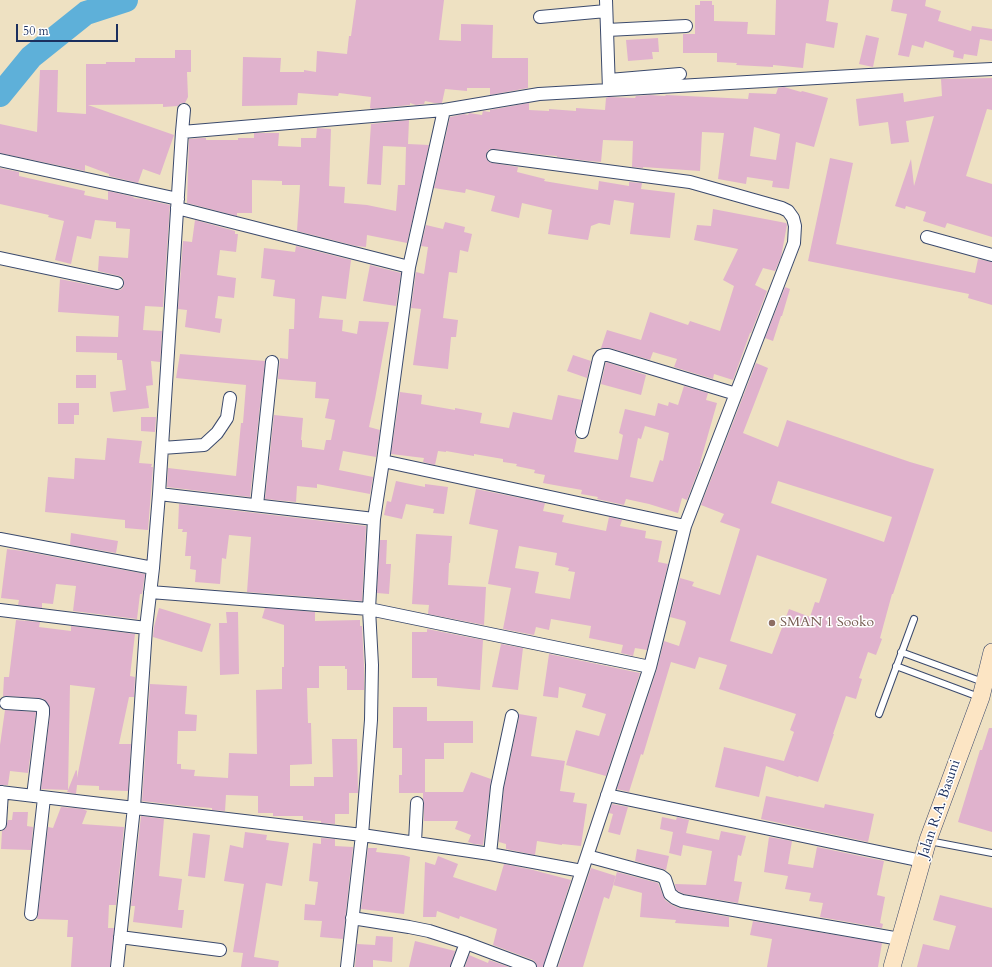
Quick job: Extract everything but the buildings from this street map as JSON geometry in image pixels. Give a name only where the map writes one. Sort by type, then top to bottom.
[{"type":"main road","name":"Jalan R.A. Basuni","points":[[892,967],[928,840],[982,690],[992,652]]},
{"type":"street","points":[[540,17],[606,6],[609,85]]},
{"type":"street","points":[[607,30],[686,26]]},
{"type":"street","points":[[609,85],[992,69]]},
{"type":"street","points":[[182,132],[444,110],[539,94],[680,74]]},
{"type":"street","points":[[117,967],[134,807],[146,628],[159,494],[184,110]]},
{"type":"street","points":[[347,967],[362,835],[371,720],[372,665],[369,609],[374,519],[409,267],[444,110]]},
{"type":"street","points":[[493,156],[690,182],[782,208],[788,212],[795,226],[794,243],[685,526],[650,667],[550,967]]},
{"type":"street","points":[[0,160],[177,204],[409,267]]},
{"type":"street","points":[[927,237],[992,255]]},
{"type":"street","points":[[0,258],[116,283]]},
{"type":"street","points":[[582,432],[599,359],[604,355],[736,394]]},
{"type":"street","points":[[258,505],[272,362]]},
{"type":"street","points":[[162,448],[204,445],[217,433],[227,418],[230,398]]},
{"type":"street","points":[[383,461],[685,526]]},
{"type":"street","points":[[159,494],[374,519]]},
{"type":"street","points":[[0,539],[153,568]]},
{"type":"street","points":[[150,592],[369,609],[650,667]]},
{"type":"street","points":[[0,610],[146,628]]},
{"type":"street","points":[[6,703],[38,705],[43,709],[31,914]]},
{"type":"street","points":[[490,854],[496,786],[512,716]]},
{"type":"street","points":[[0,824],[1,792],[415,842],[582,871]]},
{"type":"street","points":[[607,795],[922,860]]},
{"type":"street","points":[[415,842],[418,803]]},
{"type":"street","points":[[587,856],[662,876],[665,879],[670,894],[682,901],[900,939]]},
{"type":"street","points":[[352,918],[429,931],[530,967]]},
{"type":"street","points":[[120,937],[220,950]]},
{"type":"street","points":[[457,967],[466,943]]},
{"type":"lane","points":[[879,714],[914,619]]},
{"type":"lane","points":[[901,652],[982,690]]},
{"type":"lane","points":[[896,666],[982,690]]},
{"type":"lane","points":[[928,840],[992,853]]},
{"type":"waterway","points":[[0,95],[31,57],[86,13],[126,0]]},
{"type":"place","name":"SMAN 1 Sooko","points":[[772,623]]}]
